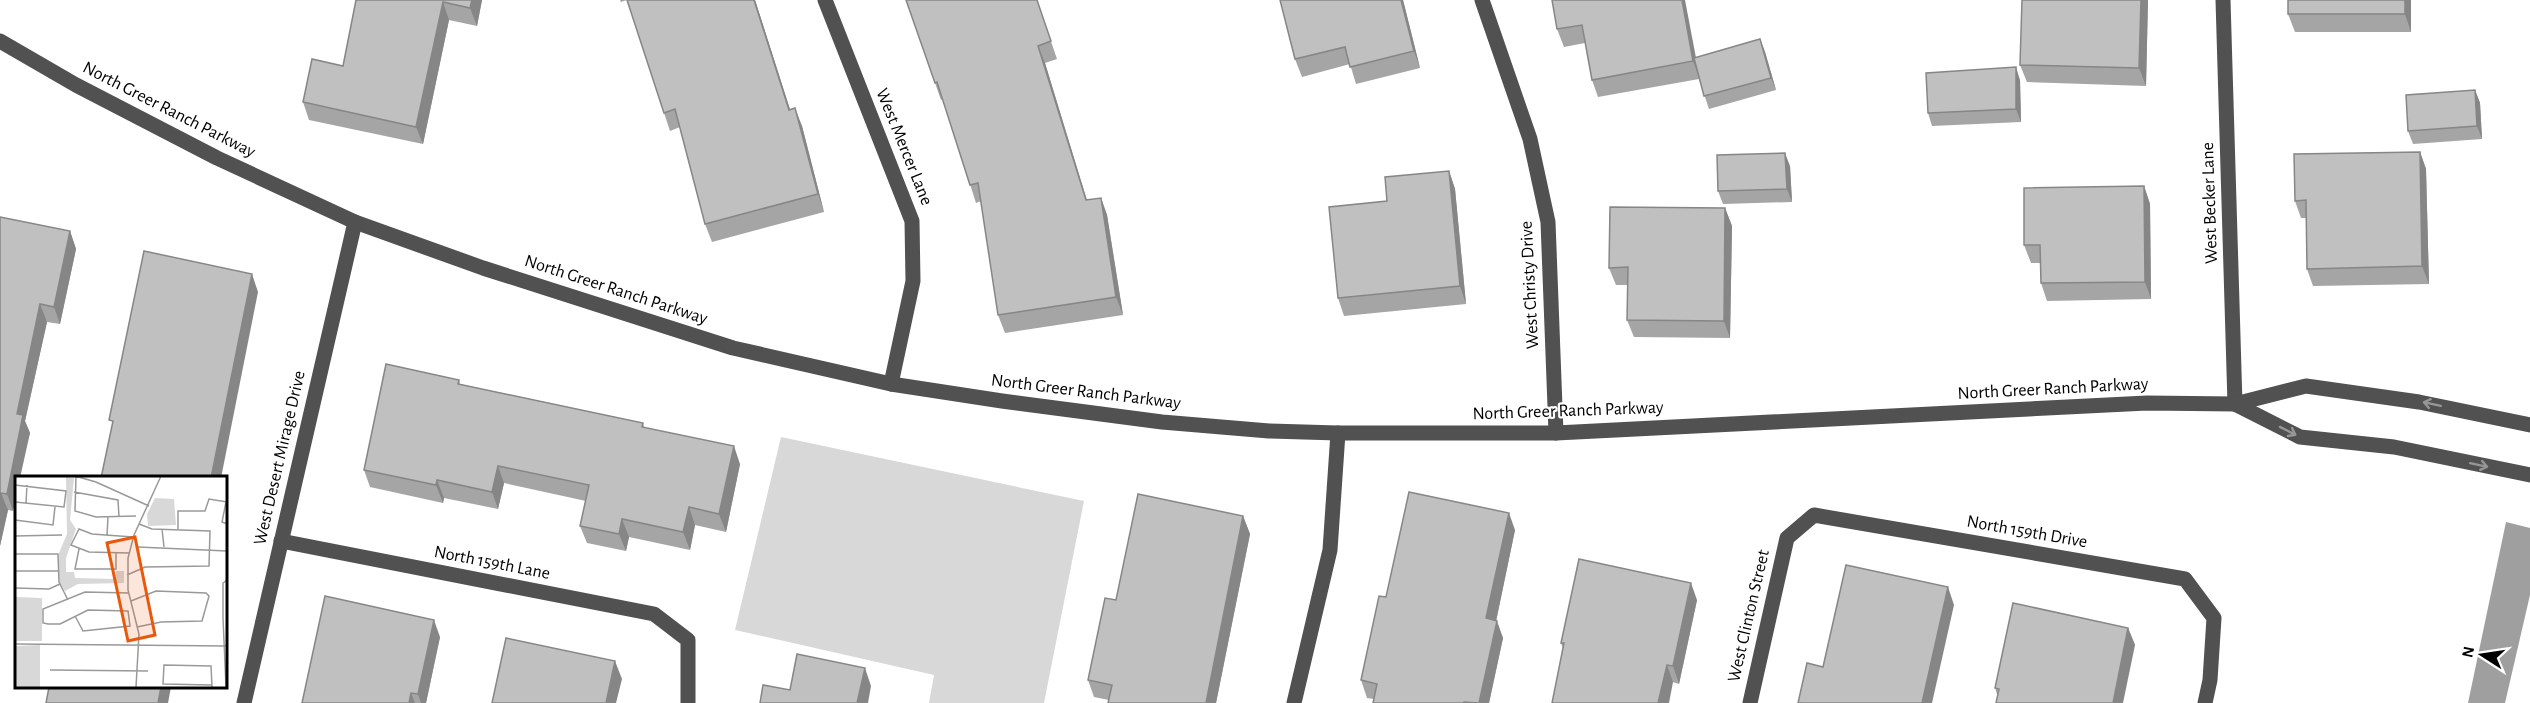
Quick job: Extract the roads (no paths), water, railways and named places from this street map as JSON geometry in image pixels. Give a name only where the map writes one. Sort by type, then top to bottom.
[{"type":"street","name":"West Mercer Lane","points":[[825,0],[912,221],[914,281],[891,384]]},
{"type":"street","name":"West Christy Drive","points":[[1482,0],[1530,139],[1548,222],[1556,433]]},
{"type":"street","name":"West Becker Lane","points":[[2223,0],[2235,404]]},
{"type":"street","name":"North Greer Ranch Parkway","points":[[0,41],[76,85],[217,158],[355,222],[483,268],[733,348],[891,384],[1002,401],[1162,422],[1269,431],[1556,433],[2147,403],[2235,404],[2306,386],[2419,402],[2530,425]]},
{"type":"street","name":"West Desert Mirage Drive","points":[[244,703],[355,222]]},
{"type":"street","name":"North Greer Ranch Parkway","points":[[2235,404],[2300,437],[2394,447],[2530,475]]},
{"type":"street","points":[[1294,703],[1330,550],[1338,433]]},
{"type":"street","name":"North 159th Drive","points":[[1814,515],[2185,579],[2214,618],[2210,680],[2205,703]]},
{"type":"street","name":"West Clinton Street","points":[[1750,703],[1787,538],[1814,515]]},
{"type":"street","name":"North 159th Lane","points":[[281,541],[654,614],[688,640],[688,703]]}]
